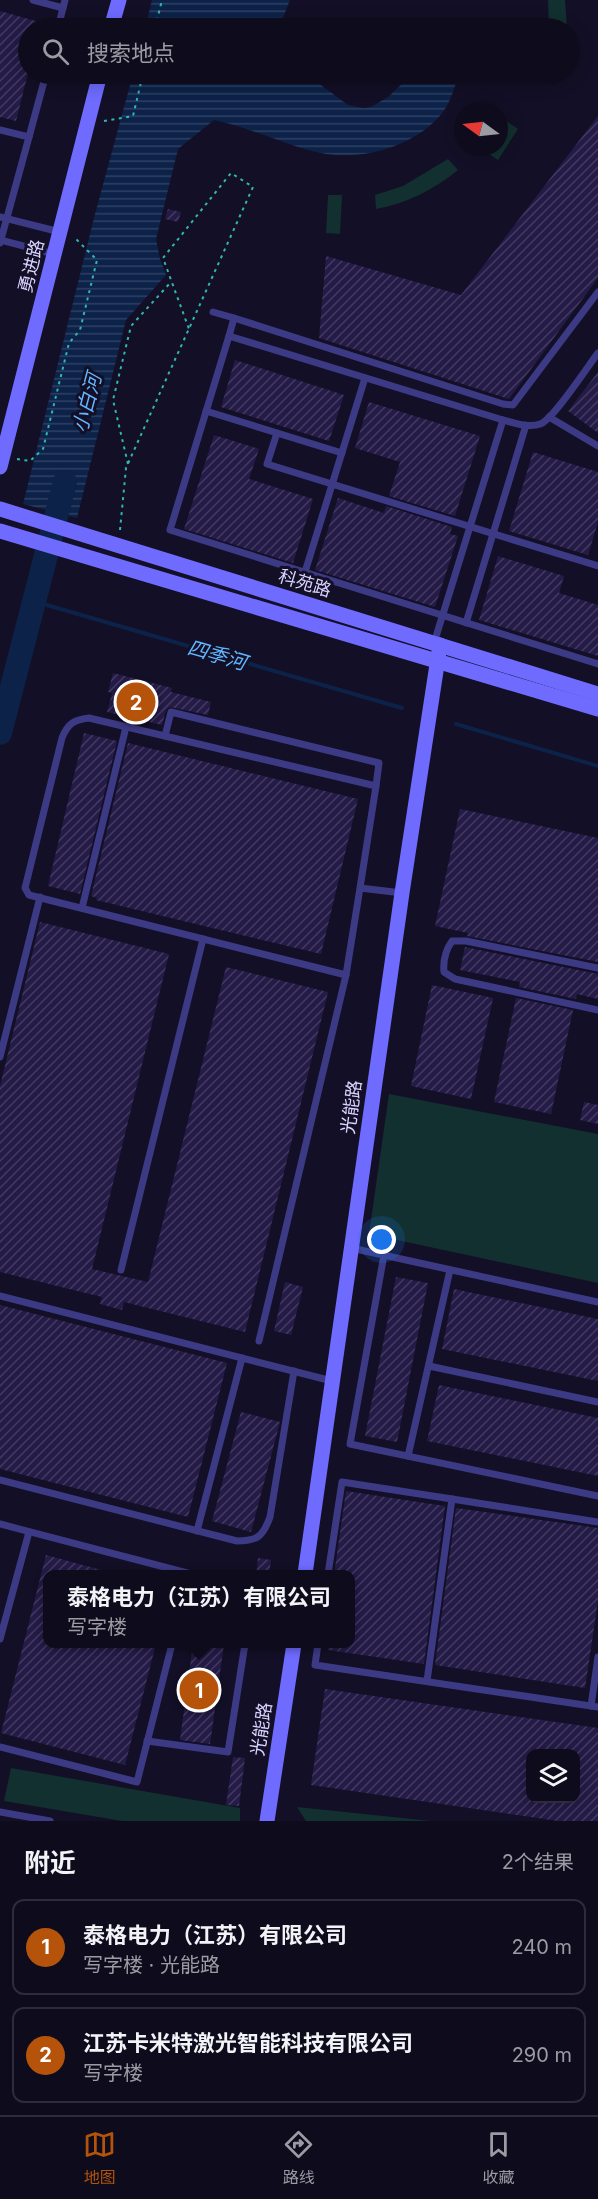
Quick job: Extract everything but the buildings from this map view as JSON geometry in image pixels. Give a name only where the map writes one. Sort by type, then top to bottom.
[{"type":"street","points":[[114,18],[118,0]]},
{"type":"street","name":"勇进路","points":[[0,467],[97,84]]},
{"type":"street","name":"科苑路","points":[[5,511],[118,545],[437,650],[598,709]]},
{"type":"street","name":"科苑路","points":[[3,532],[598,694]]},
{"type":"street","name":"光能路","points":[[305,1570],[437,650]]},
{"type":"street","name":"光能路","points":[[267,1821],[293,1648]]},
{"type":"lane","points":[[33,0],[64,4]]},
{"type":"lane","points":[[43,84],[3,217],[0,241],[54,254]]},
{"type":"lane","points":[[0,130],[29,137]]},
{"type":"lane","points":[[3,217],[60,232]]},
{"type":"lane","points":[[213,312],[503,404],[513,405],[598,292]]},
{"type":"lane","points":[[234,318],[170,530],[598,664]]},
{"type":"lane","points":[[229,336],[503,420],[526,425],[537,425],[549,417],[598,353]]},
{"type":"lane","points":[[305,572],[365,378]]},
{"type":"lane","points":[[206,411],[342,453]]},
{"type":"lane","points":[[549,417],[598,446]]},
{"type":"lane","points":[[437,650],[443,616],[503,420]]},
{"type":"lane","points":[[466,623],[526,425]]},
{"type":"lane","points":[[277,433],[267,464],[598,566]]},
{"type":"lane","points":[[165,736],[171,712],[380,763],[346,975],[260,1341]]},
{"type":"lane","points":[[346,975],[29,895],[25,888],[59,749],[67,726],[76,720],[89,718],[376,786]]},
{"type":"lane","points":[[82,908],[126,727]]},
{"type":"lane","points":[[360,888],[402,893]]},
{"type":"lane","points":[[0,1057],[40,897]]},
{"type":"lane","points":[[121,1270],[203,939]]},
{"type":"lane","points":[[598,968],[466,941],[452,941],[444,961],[444,972],[455,979],[598,1010]]},
{"type":"lane","points":[[351,1248],[598,1302]]},
{"type":"lane","points":[[384,1255],[350,1444],[598,1496]]},
{"type":"lane","points":[[408,1456],[450,1270]]},
{"type":"lane","points":[[0,1296],[332,1381]]},
{"type":"lane","points":[[197,1531],[243,1358]]},
{"type":"lane","points":[[429,1366],[598,1402]]},
{"type":"lane","points":[[0,1480],[237,1541],[249,1541],[265,1531],[270,1516],[294,1371]]},
{"type":"lane","points":[[329,1570],[342,1482],[598,1522]]},
{"type":"lane","points":[[427,1681],[452,1499]]},
{"type":"lane","points":[[0,1524],[175,1570]]},
{"type":"lane","points":[[0,1639],[29,1532]]},
{"type":"lane","points":[[0,1747],[136,1782],[171,1648]]},
{"type":"lane","points":[[147,1741],[228,1752],[244,1648]]},
{"type":"lane","points":[[317,1648],[315,1665],[595,1706],[598,1657]]},
{"type":"lane","points":[[0,1812],[50,1821]]},
{"type":"path","points":[[158,18],[162,0]]},
{"type":"path","points":[[115,119],[133,116],[141,84]]},
{"type":"path","points":[[118,545],[126,468],[128,464],[189,329],[253,187],[231,173],[163,258],[189,329]]},
{"type":"path","points":[[30,461],[43,449],[69,343],[80,330],[98,260],[84,245]]},
{"type":"path","points":[[128,464],[113,400],[131,326],[172,281]]},
{"type":"green space","points":[[548,0],[565,0],[566,18],[549,18]]},
{"type":"green space","points":[[508,122],[518,129],[508,144]]},
{"type":"green space","points":[[448,159],[458,170],[449,177],[430,190],[376,209],[375,195],[403,186]]},
{"type":"green space","points":[[328,195],[342,195],[340,234],[326,233]]},
{"type":"green space","points":[[389,1094],[598,1134],[598,1283],[369,1234]]},
{"type":"green space","points":[[11,1768],[240,1808],[240,1821],[122,1821],[4,1801]]},
{"type":"green space","points":[[297,1807],[431,1821],[306,1821]]},
{"type":"water","points":[[152,0],[290,0],[283,18],[148,18]]},
{"type":"water","points":[[130,84],[320,84],[348,105],[363,108],[371,107],[388,97],[402,84],[455,84],[446,108],[431,125],[400,144],[383,150],[347,155],[312,151],[214,120],[178,149],[156,239],[166,275],[126,320],[77,518],[23,504],[94,218]]},
{"type":"waterway","name":"小白河","points":[[0,733],[65,482]]},
{"type":"waterway","name":"四季河","points":[[33,601],[402,708]]},
{"type":"waterway","name":"四季河","points":[[456,724],[598,766]]},
{"type":"place","name":"江苏卡米特激光智能科技有限公司","points":[[136,702]]},
{"type":"place","name":"泰格电力（江苏）有限公司","points":[[199,1690]]}]
